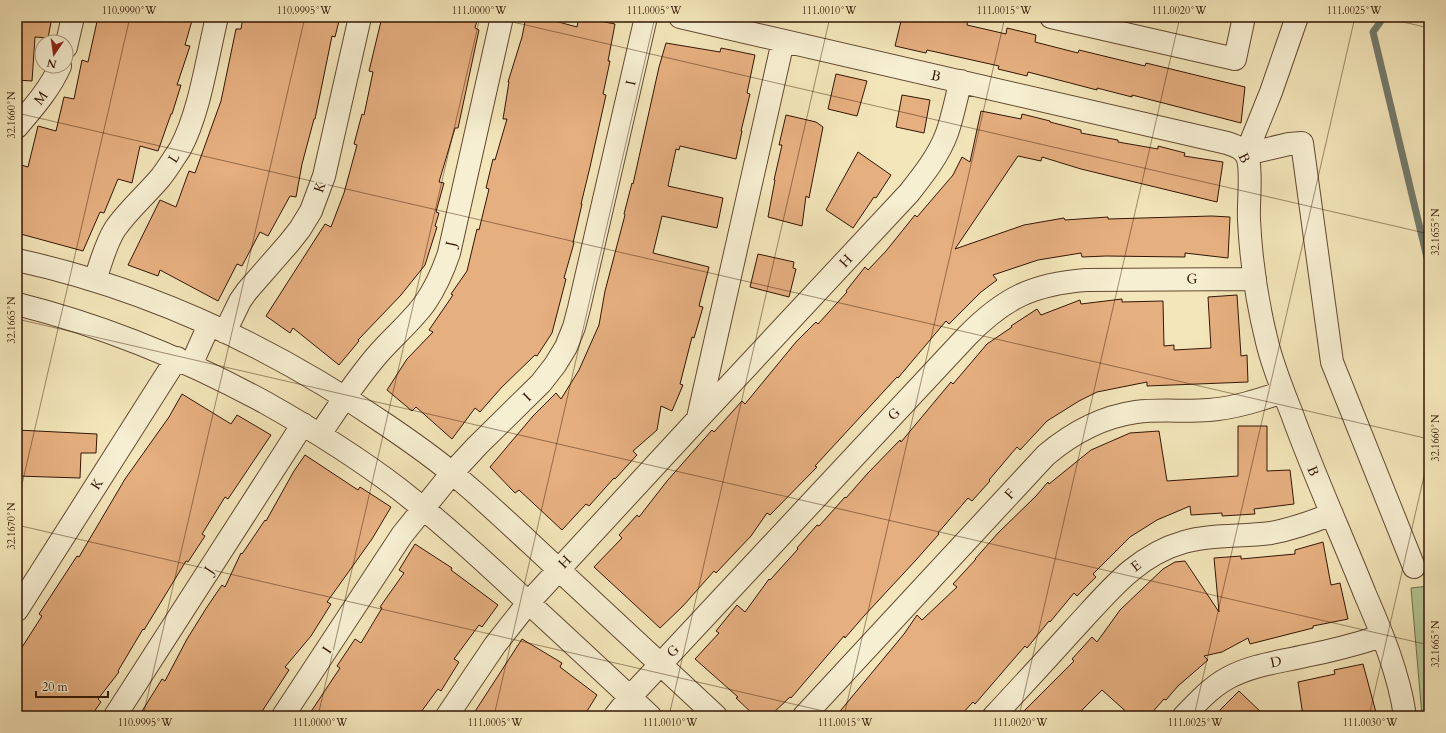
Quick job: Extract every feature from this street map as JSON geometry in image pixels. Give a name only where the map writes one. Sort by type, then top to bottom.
[{"type":"street","points":[[69,34],[74,17]]},
{"type":"street","name":"L","points":[[95,280],[106,246],[114,231],[122,219],[164,172],[180,148],[187,133],[197,103],[217,17]]},
{"type":"street","name":"K","points":[[17,610],[184,361],[217,328],[240,302],[247,291],[300,229],[311,211],[324,176],[360,17]]},
{"type":"street","name":"J","points":[[115,716],[312,429],[344,398],[380,352],[424,304],[435,286],[443,270],[450,246],[502,17]]},
{"type":"street","name":"I","points":[[283,716],[402,535],[452,473],[477,446],[541,383],[555,365],[566,347],[574,327],[579,308],[646,17]]},
{"type":"street","name":"B","points":[[680,17],[1227,143],[1244,151],[1248,159],[1249,170],[1249,220],[1255,279],[1267,344],[1302,442],[1382,636],[1399,685],[1405,716]]},
{"type":"street","points":[[1051,17],[1235,59],[1244,17]]},
{"type":"street","points":[[1246,154],[1271,92],[1297,17]]},
{"type":"street","points":[[698,419],[784,41]]},
{"type":"street","name":"M","points":[[17,127],[46,91],[56,74]]},
{"type":"street","name":"H","points":[[447,716],[495,645],[528,603],[558,569],[909,193],[935,158],[947,133],[961,82]]},
{"type":"street","points":[[1246,154],[1288,144],[1302,143],[1332,362],[1414,567]]},
{"type":"street","points":[[17,260],[95,280],[217,328],[277,358],[344,398],[414,444],[452,473],[716,716]]},
{"type":"street","name":"G","points":[[615,716],[630,697],[980,322],[1009,301],[1026,292],[1046,286],[1086,280],[1255,279]]},
{"type":"street","points":[[17,304],[92,325],[184,361],[242,390],[312,429],[365,464],[424,509],[470,548],[650,716]]},
{"type":"street","name":"F","points":[[804,716],[1046,455],[1075,433],[1095,423],[1135,412],[1228,408],[1247,404],[1283,392]]},
{"type":"street","name":"E","points":[[994,716],[1123,576],[1151,555],[1168,547],[1202,538],[1270,533],[1293,528],[1332,514]]},
{"type":"street","name":"D","points":[[1184,716],[1214,687],[1244,670],[1336,650],[1382,636]]},
{"type":"green space","points":[[1429,586],[1429,716],[1422,716],[1411,588]]},
{"type":"building","points":[[17,17],[52,17],[49,34],[34,34],[32,81],[17,80]]},
{"type":"building","points":[[98,17],[193,17],[185,45],[190,46],[177,85],[181,85],[158,151],[140,146],[132,183],[118,179],[104,213],[100,212],[83,251],[17,233],[17,164],[28,167],[38,126],[56,131],[64,97],[74,99],[82,60],[88,62]]},
{"type":"building","points":[[243,17],[340,17],[335,37],[332,36],[315,119],[302,164],[296,197],[290,196],[268,236],[260,232],[242,266],[237,264],[218,301],[160,270],[158,276],[128,265],[160,200],[176,207],[189,171],[195,173],[221,101],[236,29],[241,29]]},
{"type":"building","points":[[382,17],[478,17],[475,28],[479,30],[458,128],[455,128],[439,182],[444,183],[436,212],[439,213],[435,226],[437,227],[425,265],[401,295],[358,340],[359,341],[339,365],[293,328],[290,333],[266,316],[325,224],[331,227],[344,193],[357,145],[354,144],[362,114],[364,115],[373,72],[369,71]]},
{"type":"building","points":[[526,17],[540,17],[577,27],[579,17],[615,24],[608,61],[610,61],[603,94],[606,95],[581,204],[574,243],[564,278],[566,279],[552,333],[537,356],[535,355],[501,388],[480,412],[475,408],[452,439],[416,407],[412,411],[387,390],[407,359],[433,332],[429,330],[453,295],[451,294],[467,271],[477,229],[479,230],[489,189],[486,188],[493,159],[495,160],[507,119],[503,119],[508,82],[522,37]]},
{"type":"building","points":[[902,17],[968,17],[967,25],[1006,34],[1007,28],[1036,35],[1035,42],[1078,53],[1079,50],[1145,66],[1146,63],[1245,87],[1241,123],[1132,95],[1132,97],[1097,88],[1097,90],[1028,72],[1027,76],[998,69],[999,66],[927,50],[926,53],[895,46]]},
{"type":"building","points":[[666,43],[720,52],[721,48],[755,55],[747,93],[750,94],[736,159],[680,146],[679,150],[676,149],[668,186],[723,198],[717,228],[662,216],[653,253],[709,267],[699,306],[703,307],[694,338],[692,337],[680,384],[683,385],[672,411],[661,406],[657,430],[633,451],[637,455],[615,479],[614,478],[589,506],[586,504],[562,530],[519,490],[515,493],[490,467],[533,416],[556,393],[561,399],[579,370],[599,325],[605,291],[632,183],[633,184],[659,67]]},
{"type":"building","points":[[836,74],[867,81],[857,116],[828,109]]},
{"type":"building","points":[[902,95],[930,100],[924,133],[896,127]]},
{"type":"building","points":[[981,111],[1021,119],[1022,114],[1081,130],[1081,133],[1118,140],[1118,142],[1158,149],[1158,146],[1185,153],[1184,156],[1223,162],[1217,202],[1081,169],[1042,157],[1041,161],[1018,156],[955,249],[1024,225],[1064,218],[1065,220],[1108,217],[1108,219],[1212,216],[1230,217],[1228,258],[1185,253],[1185,257],[1082,257],[1081,253],[1038,260],[993,275],[997,280],[981,292],[949,324],[946,321],[898,378],[897,377],[815,466],[817,467],[770,515],[767,513],[751,536],[716,573],[714,571],[683,606],[660,628],[594,567],[622,538],[619,535],[637,515],[639,517],[667,481],[712,430],[714,432],[742,401],[745,404],[796,342],[816,322],[818,324],[847,292],[846,291],[865,267],[868,270],[886,251],[915,215],[917,217],[953,175],[962,157],[970,162]]},
{"type":"building","points":[[786,115],[816,122],[823,127],[809,198],[806,196],[802,226],[768,217],[782,145],[779,145]]},
{"type":"building","points":[[858,152],[891,175],[876,198],[874,197],[853,228],[826,210]]},
{"type":"building","points":[[758,254],[794,262],[793,268],[796,269],[789,297],[750,287]]},
{"type":"building","points":[[1237,295],[1241,356],[1247,355],[1248,382],[1147,386],[1147,382],[1097,392],[1079,401],[1047,421],[1020,450],[1017,447],[972,501],[968,498],[916,560],[845,638],[844,636],[791,698],[790,697],[770,716],[755,716],[736,698],[738,697],[695,659],[719,633],[716,631],[737,605],[745,612],[769,579],[770,580],[798,549],[797,548],[817,525],[819,526],[900,440],[901,442],[951,382],[953,384],[987,344],[1012,327],[1011,326],[1037,309],[1041,315],[1080,300],[1081,304],[1122,299],[1122,302],[1163,301],[1164,346],[1174,345],[1174,350],[1211,348],[1208,297]]},
{"type":"building","points":[[182,394],[231,424],[237,415],[271,435],[228,499],[225,497],[202,534],[205,536],[188,562],[186,561],[144,630],[143,629],[118,671],[119,672],[98,699],[101,702],[91,716],[17,716],[17,655],[42,616],[39,614],[77,556],[79,557],[125,479],[169,417]]},
{"type":"building","points":[[1238,426],[1267,426],[1267,471],[1290,470],[1294,504],[1254,509],[1255,514],[1222,516],[1222,513],[1191,515],[1190,506],[1157,520],[1130,537],[1093,574],[1096,577],[1077,596],[1074,593],[1027,648],[1025,646],[975,704],[973,702],[960,716],[836,716],[904,634],[917,615],[922,620],[957,587],[953,584],[998,533],[1036,496],[1048,482],[1049,484],[1091,450],[1130,433],[1159,431],[1167,481],[1238,476]]},
{"type":"building","points":[[17,430],[97,434],[96,453],[81,453],[80,478],[17,476]]},
{"type":"building","points":[[305,455],[358,490],[360,487],[391,507],[372,539],[327,602],[331,604],[311,636],[285,667],[289,670],[259,716],[139,716],[162,679],[165,681],[187,639],[207,607],[222,585],[225,587],[241,553],[242,554],[265,520],[266,521],[294,471]]},
{"type":"building","points":[[1323,542],[1331,585],[1340,583],[1348,619],[1313,626],[1313,628],[1250,644],[1248,638],[1222,652],[1204,656],[1208,660],[1178,686],[1166,700],[1164,699],[1149,716],[1131,716],[1102,690],[1076,716],[1019,716],[1074,661],[1072,659],[1092,637],[1097,642],[1120,610],[1163,569],[1175,562],[1185,561],[1219,612],[1214,558],[1241,556],[1241,559],[1295,554],[1295,550]]},
{"type":"building","points":[[415,544],[452,568],[451,570],[498,605],[482,627],[479,625],[454,659],[459,662],[441,691],[438,689],[418,716],[308,716],[340,668],[337,666],[355,639],[361,643],[382,608],[380,607],[404,573],[399,570]]},
{"type":"building","points":[[522,639],[562,663],[560,667],[597,695],[584,716],[472,716]]},
{"type":"building","points":[[1363,664],[1377,716],[1303,716],[1298,682],[1335,674],[1334,670]]},
{"type":"building","points":[[1239,691],[1265,716],[1214,716]]},
{"type":"waterway","points":[[1384,17],[1373,32],[1429,266]]}]
